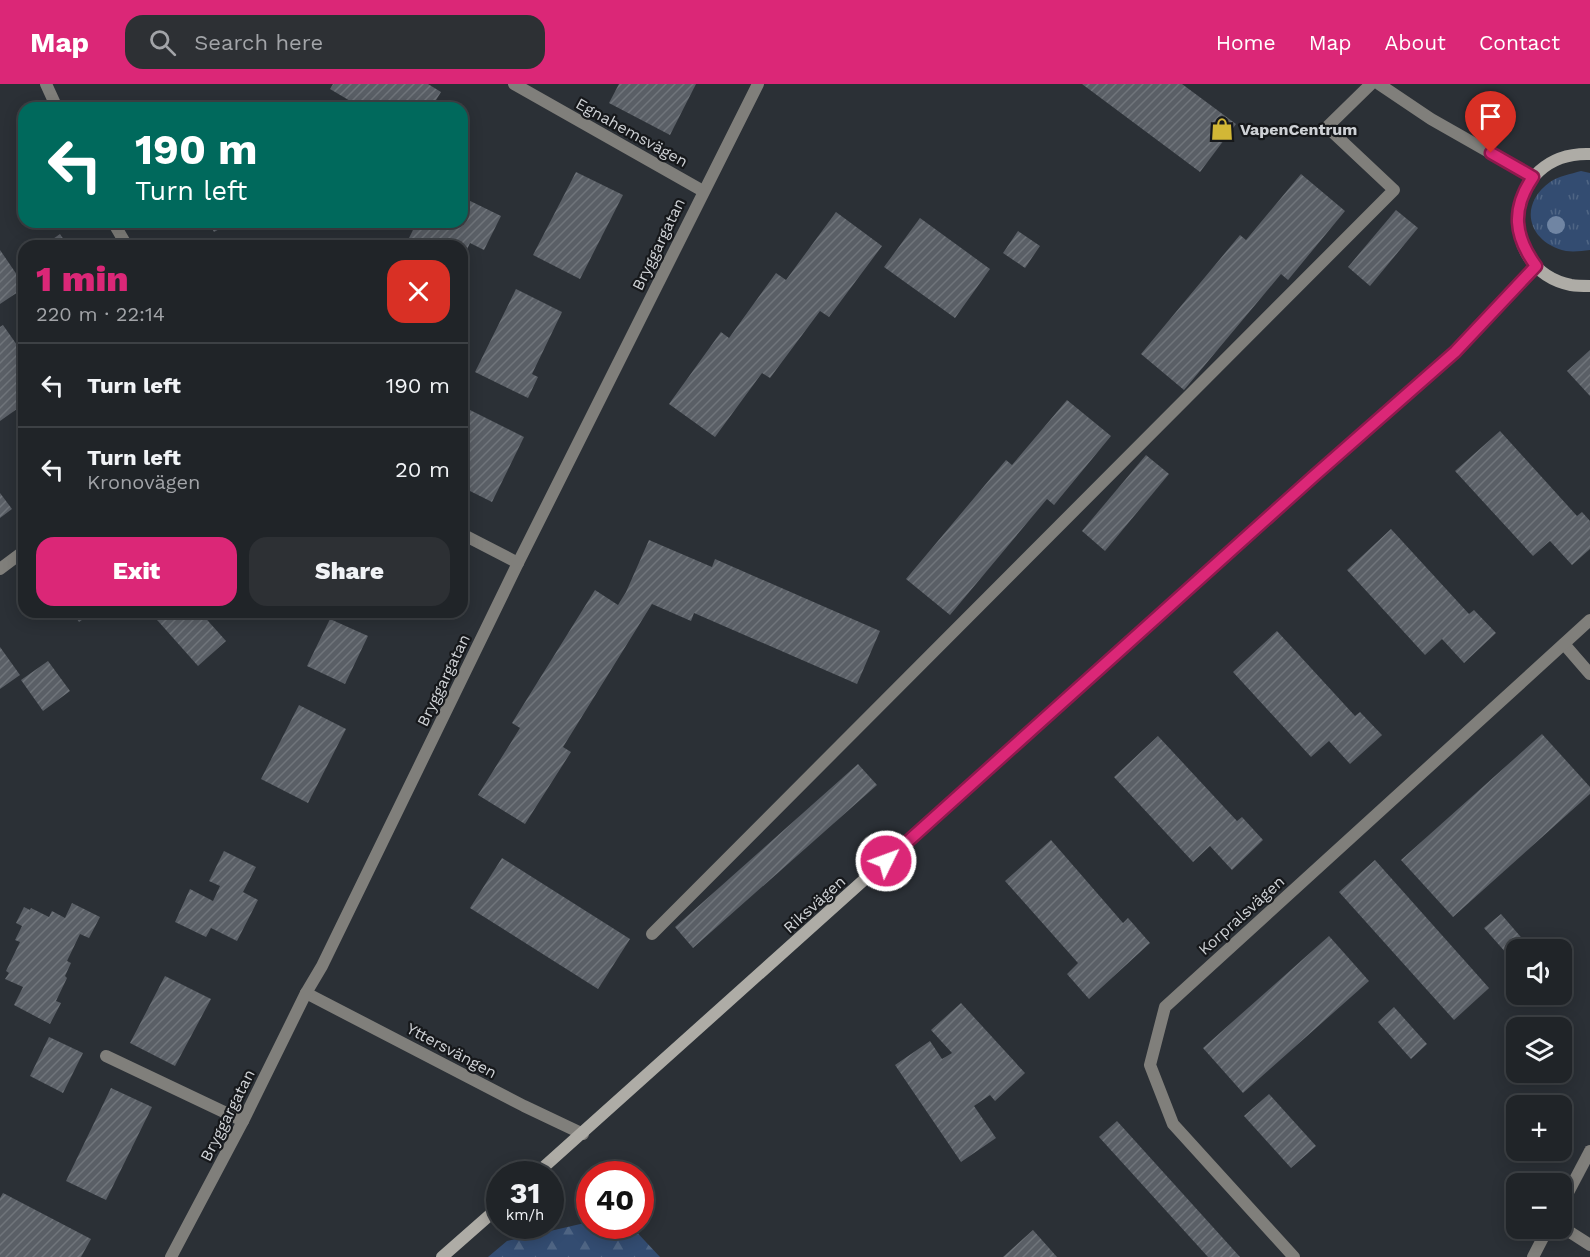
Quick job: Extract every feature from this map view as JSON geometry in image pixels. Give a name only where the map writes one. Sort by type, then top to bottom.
[{"type":"street","points":[[46,84],[54,102]]},
{"type":"street","name":"Egnahemsvägen","points":[[514,84],[703,191]]},
{"type":"street","name":"Bryggargatan","points":[[171,1257],[322,966],[518,563],[758,84]]},
{"type":"street","points":[[652,934],[1394,190],[1327,127],[1371,84]]},
{"type":"street","points":[[1379,84],[1431,119],[1533,177]]},
{"type":"street","points":[[1590,154],[1573,154],[1548,164],[1533,177],[1519,203],[1518,224],[1524,249],[1536,266],[1550,277],[1571,285],[1590,286]]},
{"type":"street","name":"Riksvägen","points":[[551,1161],[1455,352],[1536,266]]},
{"type":"street","points":[[468,537],[518,563]]},
{"type":"street","points":[[0,569],[18,556]]},
{"type":"street","name":"Korpralsvägen","points":[[1294,1257],[1173,1124],[1150,1065],[1165,1007],[1590,620]]},
{"type":"street","points":[[1564,644],[1590,674]]},
{"type":"street","name":"Yttersvängen","points":[[306,993],[524,1106],[583,1134]]},
{"type":"street","points":[[106,1056],[243,1121]]},
{"type":"street","points":[[1572,1185],[1590,1151]]},
{"type":"street","points":[[442,1257],[486,1218]]},
{"type":"street","points":[[1572,1233],[1590,1245]]},
{"type":"street","points":[[1533,1257],[1542,1239]]},
{"type":"green space","points":[[1581,171],[1590,173],[1590,250],[1566,251],[1553,247],[1543,240],[1536,232],[1531,212],[1533,202],[1550,182]]},
{"type":"green space","points":[[576,1225],[576,1239],[643,1239],[660,1257],[488,1257],[507,1241],[564,1239],[564,1228]]},
{"type":"building","points":[[333,84],[428,84],[441,92],[435,102],[352,102],[330,89]]},
{"type":"building","points":[[619,84],[696,84],[670,135],[609,103]]},
{"type":"building","points":[[1082,84],[1182,84],[1236,124],[1200,172]]},
{"type":"building","points":[[576,172],[623,195],[580,279],[533,255]]},
{"type":"building","points":[[1301,174],[1345,211],[1288,280],[1281,274],[1184,390],[1141,354],[1240,235],[1246,240]]},
{"type":"building","points":[[468,200],[501,216],[484,250],[470,243],[468,247],[468,240],[408,240],[414,228],[468,228]]},
{"type":"building","points":[[1396,210],[1418,228],[1370,286],[1348,267]]},
{"type":"building","points":[[836,212],[882,246],[829,317],[820,311],[770,378],[762,373],[715,437],[669,404],[721,332],[729,338],[776,273],[786,280]]},
{"type":"building","points":[[920,218],[990,269],[955,318],[884,267]]},
{"type":"building","points":[[1018,231],[1040,246],[1025,268],[1003,253]]},
{"type":"building","points":[[60,234],[64,240],[52,240]]},
{"type":"building","points":[[0,250],[18,276],[18,292],[0,304]]},
{"type":"building","points":[[516,289],[562,312],[532,374],[538,377],[528,398],[475,372]]},
{"type":"building","points":[[3,325],[18,346],[18,408],[0,421],[0,327]]},
{"type":"building","points":[[1590,350],[1590,396],[1567,371]]},
{"type":"building","points":[[1067,400],[1111,436],[1054,505],[1047,499],[950,615],[906,579],[1006,460],[1012,465]]},
{"type":"building","points":[[468,409],[524,437],[492,502],[468,490]]},
{"type":"building","points":[[1500,431],[1577,516],[1582,512],[1590,521],[1590,549],[1572,565],[1550,541],[1533,556],[1455,471]]},
{"type":"building","points":[[1146,455],[1169,474],[1105,551],[1082,531]]},
{"type":"building","points":[[0,493],[12,509],[0,518]]},
{"type":"building","points":[[1391,529],[1469,614],[1474,610],[1496,633],[1464,663],[1442,639],[1425,655],[1347,570]]},
{"type":"building","points":[[649,540],[712,567],[715,559],[880,631],[857,684],[694,613],[691,621],[652,604],[563,747],[571,752],[525,824],[478,795],[520,728],[512,723],[595,590],[618,605]]},
{"type":"building","points":[[155,618],[205,618],[226,641],[198,666]]},
{"type":"building","points":[[330,619],[368,636],[345,684],[307,666]]},
{"type":"building","points":[[1277,631],[1355,716],[1360,712],[1382,735],[1350,764],[1329,741],[1311,757],[1233,672]]},
{"type":"building","points":[[0,647],[20,675],[0,689]]},
{"type":"building","points":[[48,661],[70,691],[43,711],[21,680]]},
{"type":"building","points":[[299,705],[346,729],[308,803],[261,779]]},
{"type":"building","points":[[1542,734],[1590,787],[1590,794],[1453,917],[1401,860]]},
{"type":"building","points":[[1158,736],[1237,821],[1242,817],[1263,840],[1232,870],[1210,846],[1193,862],[1114,777]]},
{"type":"building","points":[[858,764],[877,785],[693,948],[675,927]]},
{"type":"building","points":[[1051,840],[1123,923],[1128,918],[1150,943],[1089,999],[1067,974],[1078,963],[1005,881]]},
{"type":"building","points":[[224,851],[256,867],[243,892],[258,900],[237,941],[211,928],[206,937],[175,922],[190,889],[213,901],[220,886],[209,881]]},
{"type":"building","points":[[502,858],[630,939],[598,989],[470,908]]},
{"type":"building","points":[[1375,860],[1489,988],[1454,1020],[1339,892]]},
{"type":"building","points":[[72,903],[100,917],[89,938],[80,934],[67,961],[71,963],[65,976],[67,978],[56,1001],[61,1003],[50,1024],[14,1005],[23,987],[5,979],[9,973],[6,971],[20,942],[15,940],[22,926],[16,923],[24,907],[49,917],[52,911],[65,918]]},
{"type":"building","points":[[1501,914],[1523,939],[1506,939],[1506,953],[1484,928]]},
{"type":"building","points":[[1329,936],[1369,981],[1243,1093],[1203,1048]]},
{"type":"building","points":[[165,976],[211,999],[175,1066],[130,1043]]},
{"type":"building","points":[[961,1003],[1025,1073],[995,1101],[990,1095],[974,1106],[996,1138],[961,1162],[895,1065],[930,1041],[942,1059],[952,1053],[931,1030]]},
{"type":"building","points":[[1394,1007],[1427,1044],[1411,1059],[1378,1022]]},
{"type":"building","points":[[49,1037],[83,1053],[63,1093],[30,1076]]},
{"type":"building","points":[[111,1088],[152,1107],[106,1200],[66,1181]]},
{"type":"building","points":[[1269,1094],[1316,1146],[1291,1168],[1244,1116]]},
{"type":"building","points":[[1117,1121],[1240,1257],[1208,1257],[1099,1137]]},
{"type":"building","points":[[3,1193],[91,1239],[81,1257],[0,1257],[0,1198]]},
{"type":"building","points":[[1033,1230],[1057,1257],[1003,1257]]},
{"type":"place","name":"VapenCentrum","points":[[1222,129]]},
{"type":"route","points":[[886,861],[1455,352],[1536,266],[1524,249],[1518,224],[1519,203],[1525,188],[1533,177],[1491,153]]}]
